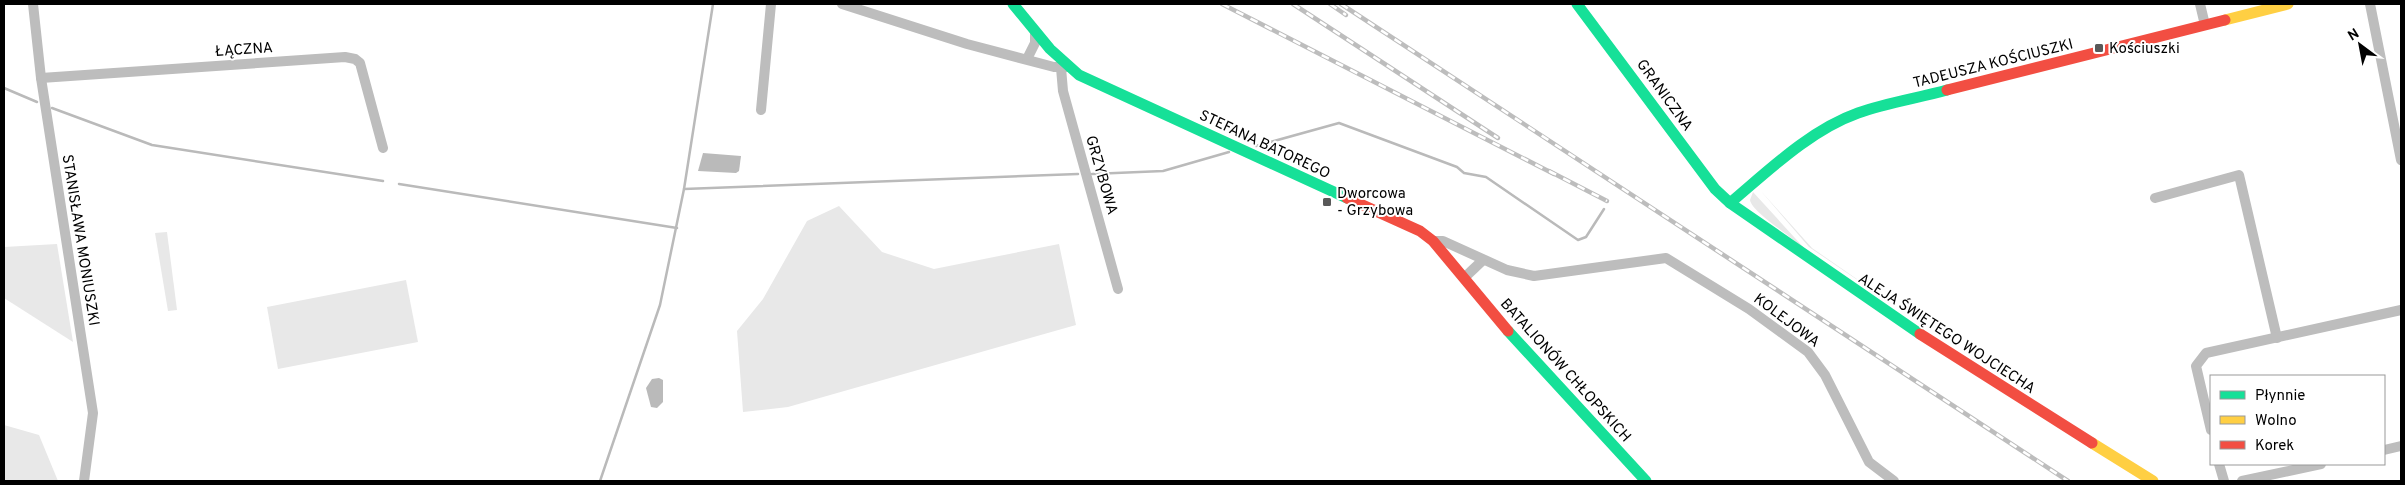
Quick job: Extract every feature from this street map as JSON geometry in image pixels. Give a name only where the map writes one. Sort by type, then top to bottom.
[{"type":"street","name":"STANISŁAWA MONIUSZKI","points":[[33,4],[40,78],[93,413],[84,481]]},
{"type":"street","points":[[761,110],[771,4]]},
{"type":"street","name":"STEFANA BATOREGO","points":[[842,4],[967,44],[1064,68],[1420,232],[1433,241],[1444,241],[1507,270],[1534,276],[1666,258]]},
{"type":"street","points":[[1013,4],[1064,68]]},
{"type":"street","name":"GRANICZNA","points":[[1577,4],[1715,189],[1730,203]]},
{"type":"street","points":[[2200,4],[2205,25]]},
{"type":"street","name":"TADEUSZA KOŚCIUSZKI","points":[[1730,203],[1807,142],[1841,120],[1858,113],[2288,4]]},
{"type":"street","points":[[2370,4],[2401,160]]},
{"type":"street","points":[[1027,60],[1035,42],[1035,32]]},
{"type":"street","name":"ŁĄCZNA","points":[[40,78],[345,57],[355,59],[360,63],[383,148]]},
{"type":"street","name":"GRZYBOWA","points":[[1064,68],[1063,91],[1118,289]]},
{"type":"street","points":[[2155,198],[2238,175],[2276,338]]},
{"type":"street","name":"ALEJA ŚWIĘTEGO WOJCIECHA","points":[[1730,203],[1889,316],[2153,481]]},
{"type":"street","name":"BATALIONÓW CHŁOPSKICH","points":[[1433,241],[1519,344],[1646,481]]},
{"type":"street","name":"KOLEJOWA","points":[[1666,258],[1749,309],[1808,352],[1825,375],[1869,462],[1894,481]]},
{"type":"street","points":[[1464,278],[1483,260]]},
{"type":"street","points":[[2210,426],[2196,366],[2206,353],[2401,310]]},
{"type":"street","points":[[2385,450],[2401,446]]},
{"type":"street","points":[[2219,465],[2224,481]]},
{"type":"street","points":[[2242,481],[2316,465]]},
{"type":"shaded area","points":[[703,153],[741,156],[739,171],[736,173],[698,171]]},
{"type":"shaded area","points":[[1760,190],[1812,248],[1906,313],[1809,247]]},
{"type":"shaded area","points":[[1753,192],[1805,249],[1752,205],[1750,200]]},
{"type":"shaded area","points":[[839,206],[882,252],[934,269],[1059,244],[1076,325],[788,407],[743,412],[737,331],[763,299],[807,221]]},
{"type":"shaded area","points":[[167,232],[177,310],[168,311],[155,233]]},
{"type":"shaded area","points":[[57,244],[73,342],[4,298],[4,247]]},
{"type":"shaded area","points":[[1805,249],[1901,315],[1896,314]]},
{"type":"shaded area","points":[[406,280],[418,342],[278,369],[267,307]]},
{"type":"shaded area","points":[[659,378],[663,380],[663,402],[657,408],[651,407],[646,388],[652,379]]},
{"type":"shaded area","points":[[4,425],[39,435],[58,481],[4,481]]},
{"type":"waterway","points":[[684,189],[713,4]]},
{"type":"waterway","points":[[4,88],[37,102]]},
{"type":"waterway","points":[[52,108],[152,145],[383,181]]},
{"type":"waterway","points":[[1256,146],[1339,123],[1457,167],[1464,173],[1486,177],[1578,240],[1586,237],[1604,209]]},
{"type":"waterway","points":[[1092,174],[1163,171],[1229,152]]},
{"type":"waterway","points":[[600,481],[660,305],[684,189],[1078,174]]},
{"type":"waterway","points":[[399,184],[677,228]]},
{"type":"railway","points":[[1222,4],[1554,174]]},
{"type":"railway","points":[[1293,4],[1498,138]]},
{"type":"railway","points":[[1330,4],[1346,15]]},
{"type":"railway","points":[[1341,4],[2068,481]]},
{"type":"railway","points":[[1549,171],[1607,201]]},
{"type":"traffic: fast","points":[[1013,4],[1050,49],[1079,75],[1347,198]]},
{"type":"traffic: fast","points":[[1577,4],[1715,189],[1730,203],[1920,334]]},
{"type":"traffic: fast","points":[[1730,203],[1790,152],[1840,120],[1880,106],[1947,90]]},
{"type":"traffic: fast","points":[[1508,331],[1646,481]]},
{"type":"traffic: slow","points":[[2225,20],[2288,4]]},
{"type":"traffic: slow","points":[[2092,443],[2153,481]]},
{"type":"traffic: jam","points":[[1947,90],[2225,20]]},
{"type":"traffic: jam","points":[[1347,198],[1420,231],[1433,241],[1508,331]]},
{"type":"traffic: jam","points":[[1920,334],[2092,443]]},
{"type":"place","name":"Kościuszki","points":[[2099,48]]},
{"type":"place","name":"Dworcowa - Grzybowa","points":[[1327,202]]}]
